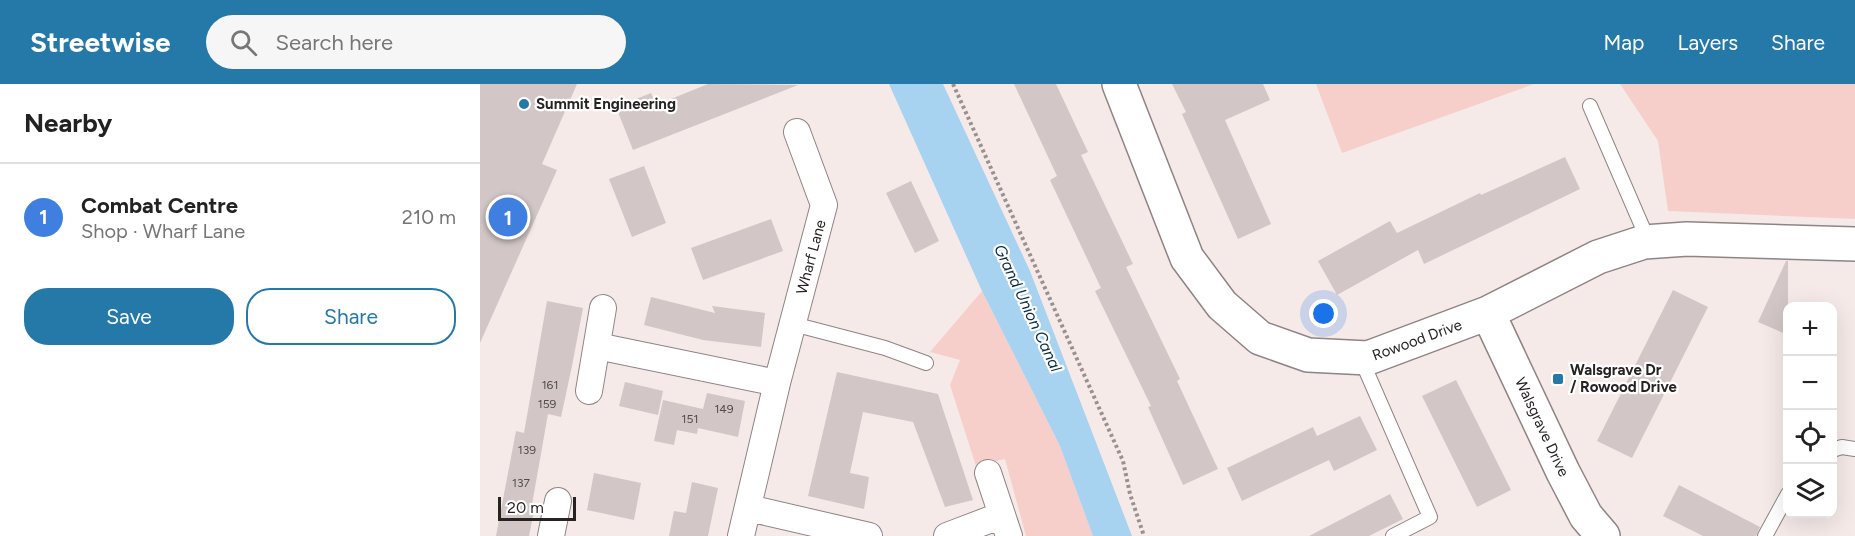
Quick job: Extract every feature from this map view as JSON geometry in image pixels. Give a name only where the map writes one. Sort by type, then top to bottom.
[{"type":"street","name":"Rowood Drive","points":[[1119,84],[1187,258],[1222,305],[1260,338],[1308,356],[1360,359],[1488,314],[1598,257],[1649,242],[1687,239],[1855,244]]},
{"type":"street","name":"Wharf Lane","points":[[741,536],[777,383],[824,205],[797,132]]},
{"type":"street","points":[[589,391],[603,308]]},
{"type":"street","name":"Walsgrave Drive","points":[[1488,314],[1563,472],[1586,516],[1603,536]]},
{"type":"street","points":[[597,346],[777,383]]},
{"type":"street","points":[[947,536],[1006,526],[988,473]]},
{"type":"street","points":[[551,536],[558,501]]},
{"type":"street","points":[[749,508],[869,536]]},
{"type":"lane","points":[[1590,106],[1649,242]]},
{"type":"lane","points":[[793,324],[885,348],[926,363]]},
{"type":"lane","points":[[1360,359],[1430,517],[1393,536]]},
{"type":"lane","points":[[1837,449],[1855,449]]},
{"type":"lane","points":[[1765,536],[1783,503]]},
{"type":"path","points":[[953,84],[1123,460],[1130,494],[1143,536]]},
{"type":"shaded area","points":[[1316,84],[1534,84],[1342,153]]},
{"type":"shaded area","points":[[1620,84],[1855,84],[1855,219],[1668,211],[1658,141]]},
{"type":"shaded area","points":[[982,291],[1060,446],[1093,536],[1026,536],[1005,459],[976,466],[950,385],[960,360],[930,352]]},
{"type":"water","name":"Grand Union Canal","points":[[889,84],[943,84],[1030,271],[1132,536],[1093,536],[1060,446],[982,291]]},
{"type":"building","points":[[480,84],[577,84],[542,164],[557,170],[480,343]]},
{"type":"building","points":[[708,84],[798,85],[633,150],[616,107],[651,93],[656,105]]},
{"type":"building","points":[[1014,84],[1056,84],[1088,152],[1081,155],[1133,264],[1126,267],[1180,379],[1177,381],[1218,469],[1183,485],[1148,407],[1151,406],[1095,291],[1101,288],[1050,180],[1057,176]]},
{"type":"building","points":[[1172,84],[1263,84],[1270,100],[1225,120],[1271,224],[1238,239],[1182,114],[1186,112]]},
{"type":"building","points":[[1565,157],[1580,189],[1424,264],[1418,250],[1337,295],[1318,261],[1390,221],[1397,233],[1480,193],[1481,195]]},
{"type":"building","points":[[644,166],[666,223],[632,237],[609,179]]},
{"type":"building","points":[[911,181],[939,241],[915,253],[886,193]]},
{"type":"building","points":[[771,219],[783,251],[703,280],[691,248]]},
{"type":"building","points":[[1788,261],[1788,302],[1783,302],[1783,333],[1758,322]]},
{"type":"building","points":[[1673,290],[1708,307],[1632,458],[1597,441]]},
{"type":"building","points":[[651,297],[715,313],[712,306],[765,313],[761,347],[703,340],[644,325]]},
{"type":"building","points":[[547,301],[583,308],[561,417],[548,414],[531,510],[534,511],[529,536],[496,536],[516,431],[524,433]]},
{"type":"building","points":[[837,372],[938,394],[973,500],[945,507],[913,422],[863,412],[850,473],[869,477],[864,509],[808,496]]},
{"type":"building","points":[[1456,380],[1511,490],[1477,507],[1422,396]]},
{"type":"building","points":[[625,382],[663,391],[658,415],[619,406]]},
{"type":"building","points":[[707,393],[745,401],[738,437],[698,428],[697,434],[677,430],[674,445],[654,441],[663,400],[703,409]]},
{"type":"building","points":[[1360,416],[1377,450],[1334,471],[1329,460],[1242,501],[1227,468],[1313,427],[1317,436]]},
{"type":"building","points":[[594,473],[641,483],[634,520],[587,510]]},
{"type":"building","points":[[692,482],[718,488],[708,536],[669,536],[674,511],[686,513]]},
{"type":"building","points":[[1679,485],[1760,527],[1756,536],[1703,536],[1663,516]]},
{"type":"building","points":[[1390,494],[1403,519],[1369,536],[1309,536]]},
{"type":"place","name":"Summit Engineering","points":[[524,104]]},
{"type":"place","name":"Combat Centre","points":[[508,217]]},
{"type":"place","name":"Walsgrave Dr / Rowood Drive","points":[[1558,379]]}]
